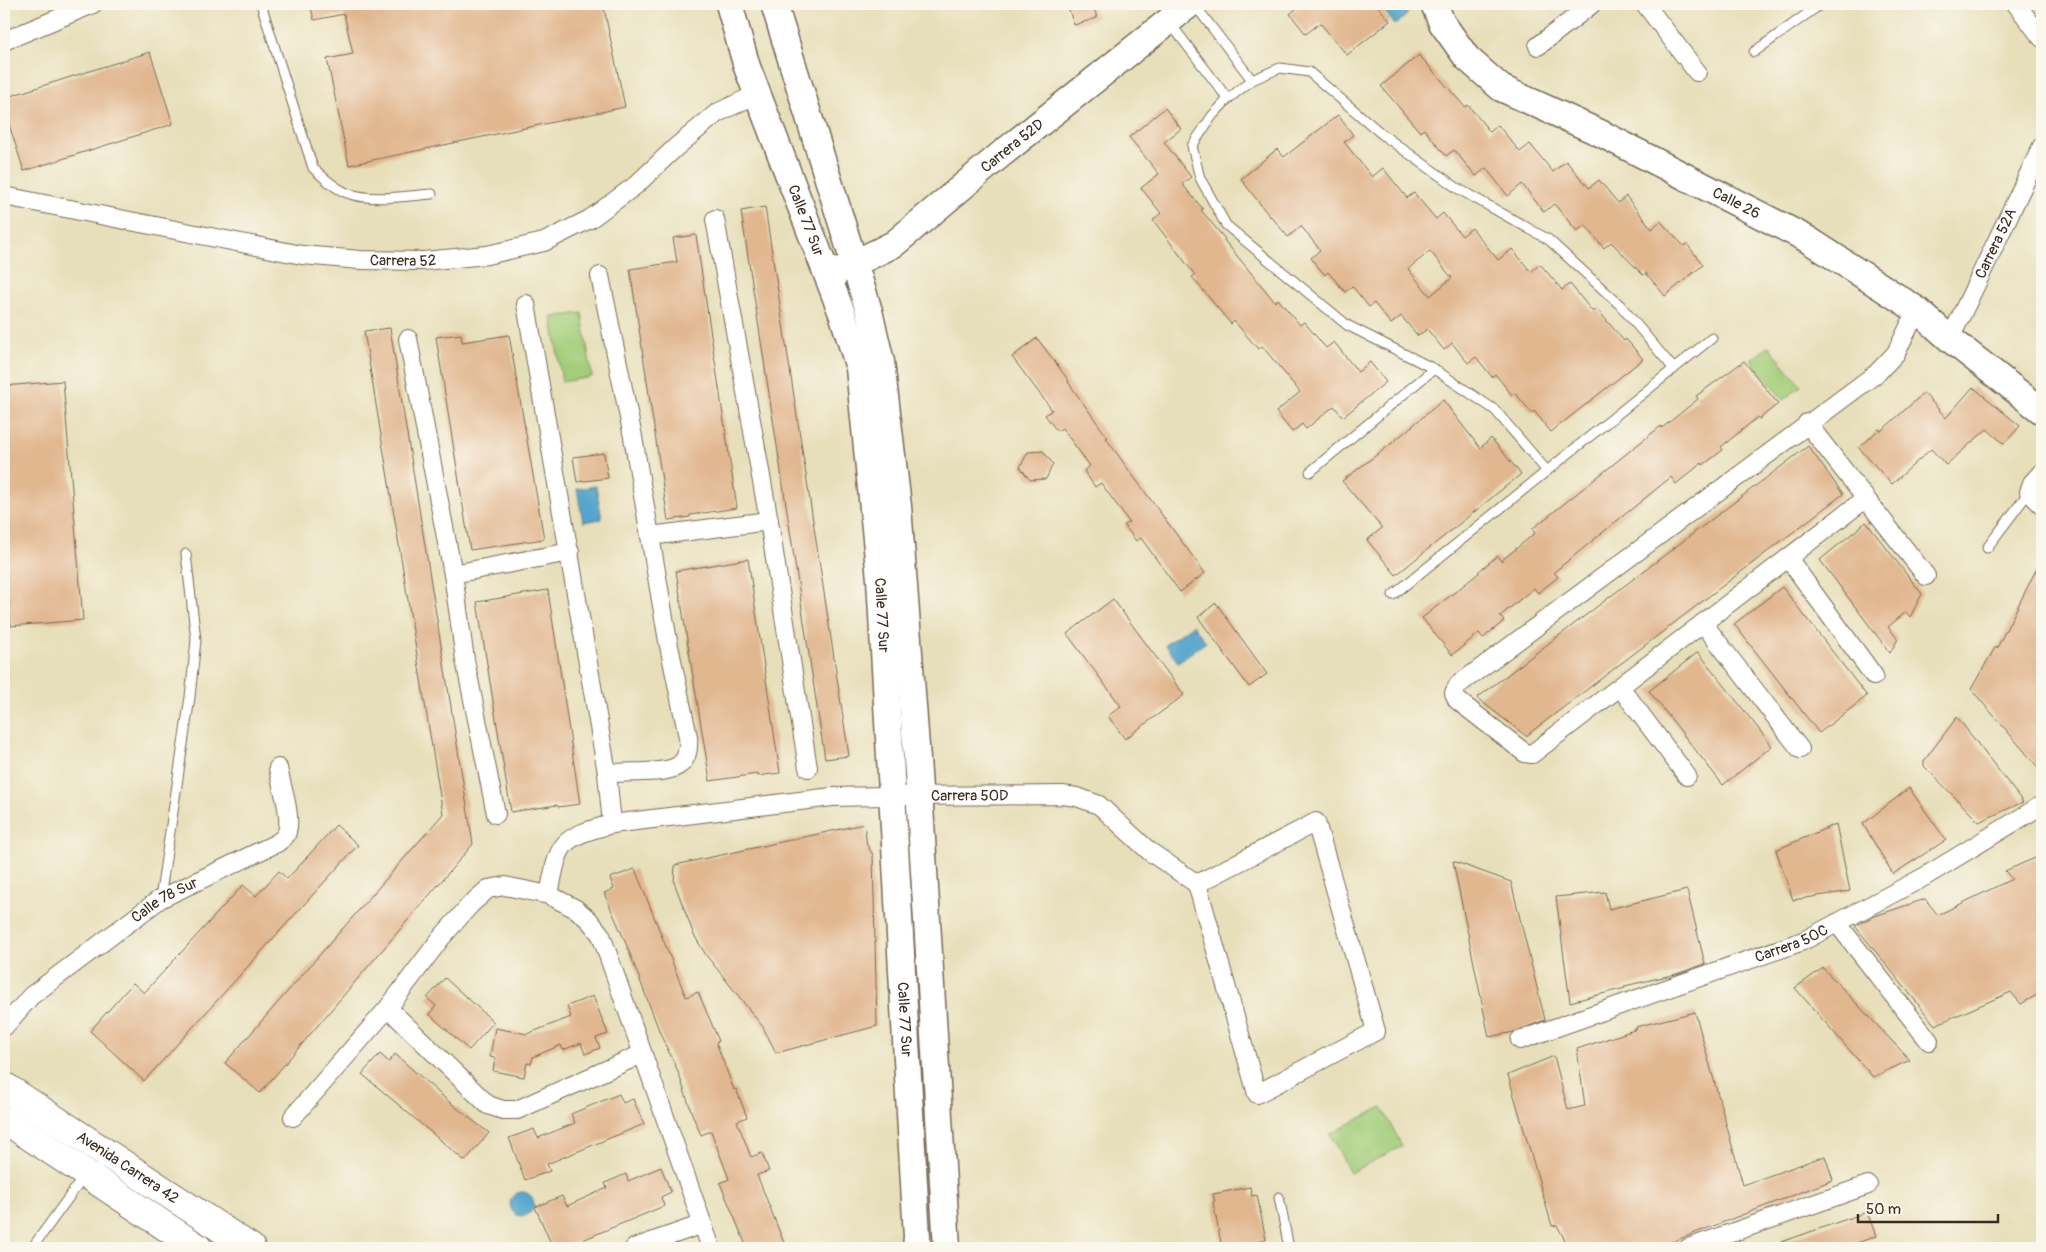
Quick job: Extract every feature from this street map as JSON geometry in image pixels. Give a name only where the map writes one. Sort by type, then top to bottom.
[{"type":"highway","name":"Avenida Carrera 42","points":[[4,1086],[251,1248]]},
{"type":"highway","name":"Avenida Carrera 42","points":[[4,1119],[198,1248]]},
{"type":"street","points":[[4,41],[75,7],[94,4]]},
{"type":"street","name":"Calle 77 Sur","points":[[729,4],[747,67],[844,316],[859,368],[880,579],[917,1237],[916,1248]]},
{"type":"street","name":"Calle 77 Sur","points":[[774,4],[869,312],[882,362],[898,506],[920,796],[947,1248]]},
{"type":"street","name":"Carrera 52D","points":[[828,276],[900,239],[999,156],[1190,4]]},
{"type":"street","name":"Calle 26","points":[[1434,4],[1442,23],[1467,58],[1501,88],[1600,133],[1807,239],[1917,310],[1950,339],[2042,411]]},
{"type":"street","points":[[1538,46],[1592,4]]},
{"type":"street","points":[[1645,4],[1697,72]]},
{"type":"street","points":[[2016,4],[2042,38]]},
{"type":"street","name":"Carrera 52","points":[[4,196],[302,255],[360,260],[423,261],[487,255],[544,242],[590,219],[636,185],[675,148],[717,113],[757,94]]},
{"type":"street","name":"Carrera 52A","points":[[1950,339],[2042,146]]},
{"type":"street","points":[[715,219],[769,520],[808,768]]},
{"type":"street","points":[[600,276],[633,437],[689,749],[685,760],[677,768],[666,771],[607,773]]},
{"type":"street","points":[[526,304],[607,773],[612,824]]},
{"type":"street","points":[[1865,499],[1532,754],[1526,753],[1456,700],[1454,693],[1458,685],[1887,364],[1896,354],[1917,310]]},
{"type":"street","points":[[408,339],[453,574],[465,660],[496,814]]},
{"type":"street","points":[[1807,423],[1926,576]]},
{"type":"street","points":[[2035,482],[2042,505]]},
{"type":"street","points":[[650,536],[769,520]]},
{"type":"street","points":[[453,574],[570,552]]},
{"type":"street","points":[[1788,558],[1874,676]]},
{"type":"street","points":[[1703,624],[1800,749]]},
{"type":"street","points":[[1620,687],[1687,776]]},
{"type":"street","name":"Calle 78 Sur","points":[[4,1027],[31,996],[160,898],[284,838],[287,831],[287,818],[278,768]]},
{"type":"street","name":"Carrera 50D","points":[[549,895],[556,859],[565,842],[580,832],[612,824],[832,797],[1062,794],[1077,797],[1099,806],[1149,851],[1197,884]]},
{"type":"street","name":"Carrera 50C","points":[[1520,1040],[1803,941],[1924,877],[2042,805]]},
{"type":"street","points":[[1316,822],[1376,1031],[1257,1094],[1197,884],[1316,822]]},
{"type":"street","points":[[293,1117],[388,1008],[470,904],[488,889],[505,886],[549,895],[576,910],[589,920],[601,935],[711,1248]]},
{"type":"street","points":[[1837,923],[1930,1041]]},
{"type":"street","points":[[388,1008],[488,1105],[503,1110],[517,1110],[642,1054]]},
{"type":"street","points":[[1688,1248],[1868,1185]]},
{"type":"street","points":[[634,1248],[703,1224]]},
{"type":"lane","points":[[261,4],[313,168],[327,181],[346,193],[368,197],[432,194]]},
{"type":"lane","points":[[1194,4],[1252,80]]},
{"type":"lane","points":[[1754,52],[1820,4]]},
{"type":"lane","points":[[1169,21],[1228,99]]},
{"type":"lane","points":[[1547,471],[1494,410],[1434,369],[1347,324],[1226,225],[1200,178],[1192,146],[1212,116],[1228,99],[1252,80],[1280,68],[1309,72],[1383,135],[1457,188],[1549,240],[1620,305],[1674,369]]},
{"type":"lane","points":[[1393,595],[1712,338]]},
{"type":"lane","points":[[1310,472],[1434,369]]},
{"type":"lane","points":[[1987,548],[2035,482]]},
{"type":"lane","points":[[160,898],[190,697],[196,640],[186,554]]},
{"type":"lane","points":[[32,1248],[86,1174]]},
{"type":"lane","points":[[1279,1197],[1289,1248]]},
{"type":"green space","points":[[582,313],[592,377],[562,382],[552,317]]},
{"type":"green space","points":[[1769,346],[1801,386],[1783,400],[1751,360]]},
{"type":"green space","points":[[1382,1107],[1402,1146],[1350,1173],[1330,1134]]},
{"type":"water","points":[[1379,4],[1400,4],[1408,14],[1395,25]]},
{"type":"water","points":[[596,486],[602,519],[583,522],[577,489]]},
{"type":"water","points":[[1193,625],[1206,642],[1178,662],[1165,645]]},
{"type":"water","points":[[522,1192],[531,1195],[534,1204],[531,1213],[522,1216],[513,1213],[510,1204],[513,1195]]},
{"type":"building","points":[[310,4],[603,4],[625,107],[349,165],[327,59],[353,54],[344,14],[314,20]]},
{"type":"building","points":[[1067,4],[1093,4],[1097,18],[1074,25]]},
{"type":"building","points":[[1302,4],[1376,4],[1390,21],[1347,55],[1320,23],[1306,34],[1290,14]]},
{"type":"building","points":[[150,52],[173,124],[24,171],[4,109],[4,98]]},
{"type":"building","points":[[1419,55],[1465,107],[1468,105],[1490,132],[1498,125],[1520,152],[1530,144],[1553,172],[1566,161],[1589,188],[1599,180],[1618,203],[1626,196],[1652,229],[1660,221],[1684,246],[1687,244],[1703,265],[1665,296],[1646,273],[1643,275],[1611,242],[1604,248],[1585,225],[1577,231],[1554,204],[1544,212],[1522,184],[1508,196],[1486,168],[1476,176],[1454,150],[1446,156],[1424,129],[1420,132],[1381,86]]},
{"type":"building","points":[[1165,108],[1181,129],[1164,142],[1191,177],[1182,184],[1203,209],[1201,210],[1224,240],[1275,302],[1278,299],[1300,325],[1304,322],[1326,348],[1334,342],[1358,372],[1370,362],[1386,382],[1343,417],[1334,406],[1306,429],[1302,424],[1292,432],[1276,412],[1300,392],[1262,346],[1258,349],[1234,321],[1231,324],[1192,277],[1195,275],[1153,220],[1161,213],[1141,188],[1159,174],[1129,137]]},
{"type":"building","points":[[1338,115],[1353,135],[1344,142],[1372,177],[1383,168],[1407,198],[1414,193],[1436,219],[1443,213],[1462,236],[1472,228],[1498,260],[1512,249],[1531,272],[1540,264],[1562,290],[1570,284],[1593,312],[1597,309],[1624,341],[1626,339],[1643,359],[1551,432],[1534,411],[1532,413],[1515,393],[1512,395],[1495,374],[1492,377],[1476,357],[1468,363],[1452,343],[1444,350],[1427,329],[1418,336],[1401,316],[1391,324],[1374,303],[1369,307],[1352,286],[1345,292],[1328,272],[1325,275],[1311,258],[1320,250],[1301,226],[1288,237],[1241,179],[1277,149],[1284,157]],"holes":[[[1430,251],[1452,278],[1430,296],[1408,269]]]},
{"type":"building","points":[[765,207],[849,756],[825,759],[741,211]]},
{"type":"building","points":[[696,235],[737,508],[668,520],[630,269],[677,262],[673,238]]},
{"type":"building","points":[[390,328],[473,844],[260,1093],[225,1063],[443,814],[364,331]]},
{"type":"building","points":[[461,334],[462,342],[509,335],[544,539],[470,550],[436,337]]},
{"type":"building","points":[[1037,338],[1069,381],[1125,465],[1205,573],[1180,592],[1141,538],[1136,541],[1124,525],[1129,522],[1101,483],[1095,487],[1084,471],[1090,466],[1062,428],[1057,431],[1045,415],[1052,410],[1012,357]]},
{"type":"building","points":[[1744,361],[1778,404],[1759,419],[1758,417],[1721,447],[1723,450],[1703,465],[1702,463],[1676,484],[1671,477],[1554,572],[1558,577],[1538,593],[1534,588],[1500,616],[1504,621],[1483,638],[1479,633],[1452,655],[1422,618],[1479,573],[1497,556],[1501,561],[1535,533],[1532,529],[1661,426],[1662,428],[1698,399],[1696,396]]},
{"type":"building","points":[[63,381],[83,620],[11,626],[6,568],[4,568],[4,386]]},
{"type":"building","points":[[1973,387],[2020,426],[2004,444],[1987,429],[1946,465],[1931,449],[1892,484],[1859,448],[1879,429],[1881,431],[1924,393],[1946,418]]},
{"type":"building","points":[[1443,400],[1480,448],[1491,438],[1521,474],[1396,575],[1367,540],[1382,528],[1342,481],[1387,447]]},
{"type":"building","points":[[1808,446],[1843,494],[1526,736],[1477,698]]},
{"type":"building","points":[[1043,451],[1053,464],[1046,479],[1030,480],[1020,467],[1028,452]]},
{"type":"building","points":[[604,453],[608,478],[577,482],[573,457]]},
{"type":"building","points":[[1866,522],[1922,594],[1910,617],[1906,612],[1888,627],[1898,639],[1890,653],[1820,560]]},
{"type":"building","points":[[2042,558],[2042,772],[1971,689],[1996,646],[1997,648]]},
{"type":"building","points":[[748,559],[780,773],[757,776],[757,774],[710,781],[676,571]]},
{"type":"building","points":[[1782,587],[1867,696],[1819,733],[1734,624]]},
{"type":"building","points":[[548,590],[580,804],[558,807],[557,805],[511,812],[477,602]]},
{"type":"building","points":[[1113,599],[1184,695],[1125,739],[1108,716],[1121,706],[1067,634]]},
{"type":"building","points":[[1216,603],[1267,674],[1249,687],[1198,617]]},
{"type":"building","points":[[1698,652],[1772,746],[1723,785],[1649,691]]},
{"type":"building","points":[[1957,717],[2023,802],[1979,822],[1924,766],[1924,761]]},
{"type":"building","points":[[1909,788],[1946,840],[1893,874],[1863,824]]},
{"type":"building","points":[[864,824],[867,845],[873,855],[877,1026],[776,1053],[763,1027],[706,955],[694,935],[674,882],[675,865]]},
{"type":"building","points":[[1836,824],[1850,891],[1793,900],[1776,850]]},
{"type":"building","points":[[336,825],[358,845],[144,1081],[90,1031],[133,983],[144,993],[243,885],[256,896],[279,871],[287,879]]},
{"type":"building","points":[[2042,855],[2042,992],[2021,1004],[2011,992],[1935,1025],[1855,926],[1872,917],[1925,899],[1938,915],[2012,879],[2005,871]]},
{"type":"building","points":[[1453,861],[1511,882],[1545,1020],[1514,1032],[1489,1037]]},
{"type":"building","points":[[635,869],[686,997],[698,992],[719,1041],[716,1042],[734,1090],[736,1089],[747,1117],[737,1121],[751,1157],[762,1153],[769,1171],[757,1175],[786,1248],[747,1248],[720,1183],[729,1179],[711,1131],[701,1135],[694,1119],[677,1069],[662,1038],[625,941],[604,893],[614,889],[610,878]]},
{"type":"building","points":[[1687,890],[1705,964],[1676,974],[1570,1002],[1556,897],[1605,892],[1609,909]]},
{"type":"building","points":[[1823,968],[1910,1060],[1873,1077],[1795,988]]},
{"type":"building","points":[[445,978],[494,1022],[469,1050],[429,1014],[436,1006],[427,998]]},
{"type":"building","points":[[593,996],[608,1034],[596,1038],[600,1048],[585,1054],[581,1043],[563,1050],[561,1045],[533,1057],[531,1064],[527,1063],[524,1077],[493,1071],[495,1058],[490,1057],[495,1028],[527,1034],[571,1017],[567,1006]]},
{"type":"building","points":[[1695,1012],[1743,1185],[1825,1156],[1833,1180],[1656,1248],[1569,1248],[1557,1225],[1552,1226],[1508,1075],[1554,1056],[1568,1110],[1585,1106],[1577,1049],[1637,1029],[1636,1027]]},
{"type":"building","points":[[380,1054],[389,1062],[395,1054],[448,1101],[489,1133],[465,1161],[362,1074]]},
{"type":"building","points":[[619,1094],[623,1103],[633,1099],[644,1124],[547,1164],[550,1171],[525,1180],[509,1138],[534,1129],[538,1138],[575,1123],[571,1114]]},
{"type":"building","points":[[661,1167],[671,1192],[661,1197],[664,1206],[585,1239],[560,1248],[553,1248],[535,1207],[562,1196],[567,1206],[607,1188],[605,1183],[626,1174],[628,1181]]},
{"type":"building","points":[[1250,1187],[1252,1196],[1257,1195],[1266,1240],[1261,1240],[1263,1248],[1222,1248],[1213,1194]]},
{"type":"building","points":[[1867,1212],[1876,1236],[1844,1248],[1771,1248],[1770,1246]]}]
